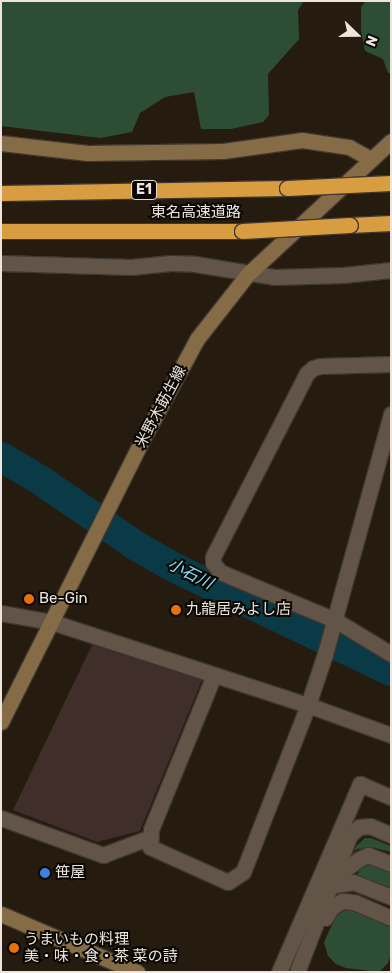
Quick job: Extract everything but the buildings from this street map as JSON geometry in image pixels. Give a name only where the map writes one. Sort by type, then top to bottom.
[{"type":"highway","name":"東名高速道路","points":[[1,193],[287,188],[391,183]]},
{"type":"highway","name":"東名高速道路","points":[[1,231],[242,231],[391,223]]},
{"type":"main road","points":[[1,143],[87,153],[223,151],[302,140],[349,147],[371,158]]},
{"type":"main road","name":"米野木莇生線","points":[[1,722],[146,433],[197,339],[248,274],[371,158],[391,142]]},
{"type":"main road","points":[[1,914],[129,970]]},
{"type":"street","points":[[1,263],[131,267],[187,263],[274,277],[343,275],[391,270]]},
{"type":"street","points":[[391,364],[320,366],[307,374],[213,557],[213,563],[220,572],[334,620],[391,654]]},
{"type":"street","points":[[214,675],[151,829],[150,848],[228,882],[243,872],[326,654],[391,414]]},
{"type":"street","points":[[1,613],[52,622],[308,705],[391,735]]},
{"type":"street","points":[[279,972],[360,784],[391,797]]},
{"type":"street","points":[[1,818],[103,855],[151,838]]},
{"type":"street","points":[[297,972],[350,835],[359,827],[370,826],[391,835]]},
{"type":"street","points":[[340,873],[352,843],[362,834],[374,834],[391,841]]},
{"type":"street","points":[[325,918],[329,886],[340,873],[359,859],[368,856],[391,864]]},
{"type":"street","points":[[329,886],[353,882],[391,897]]},
{"type":"street","points":[[305,972],[325,918],[332,907],[342,901],[354,902],[391,918]]},
{"type":"green space","points":[[1,1],[304,1],[298,10],[299,39],[268,74],[269,115],[263,122],[231,129],[201,129],[194,92],[165,97],[140,113],[132,132],[100,138],[1,126]]},
{"type":"green space","points":[[366,1],[391,1],[391,73],[388,73],[383,59],[365,51],[361,30],[361,7]]},
{"type":"green space","points":[[365,838],[371,838],[391,846],[391,852],[371,847],[354,850]]},
{"type":"green space","points":[[370,864],[378,865],[391,874],[391,889],[357,876],[360,869]]},
{"type":"green space","points":[[347,909],[384,922],[391,928],[391,954],[388,963],[379,972],[346,968],[336,964],[328,956],[324,942],[336,916]]},
{"type":"waterway","name":"小石川","points":[[1,457],[40,480],[138,547],[175,568],[391,671]]},
{"type":"place","name":"Be-Gin","points":[[29,599]]},
{"type":"place","name":"九龍居みよし店","points":[[176,610]]},
{"type":"place","name":"笹屋","points":[[45,873]]},
{"type":"place","name":"うまいもの料理 美・味・食・茶 菜の詩","points":[[14,948]]}]
